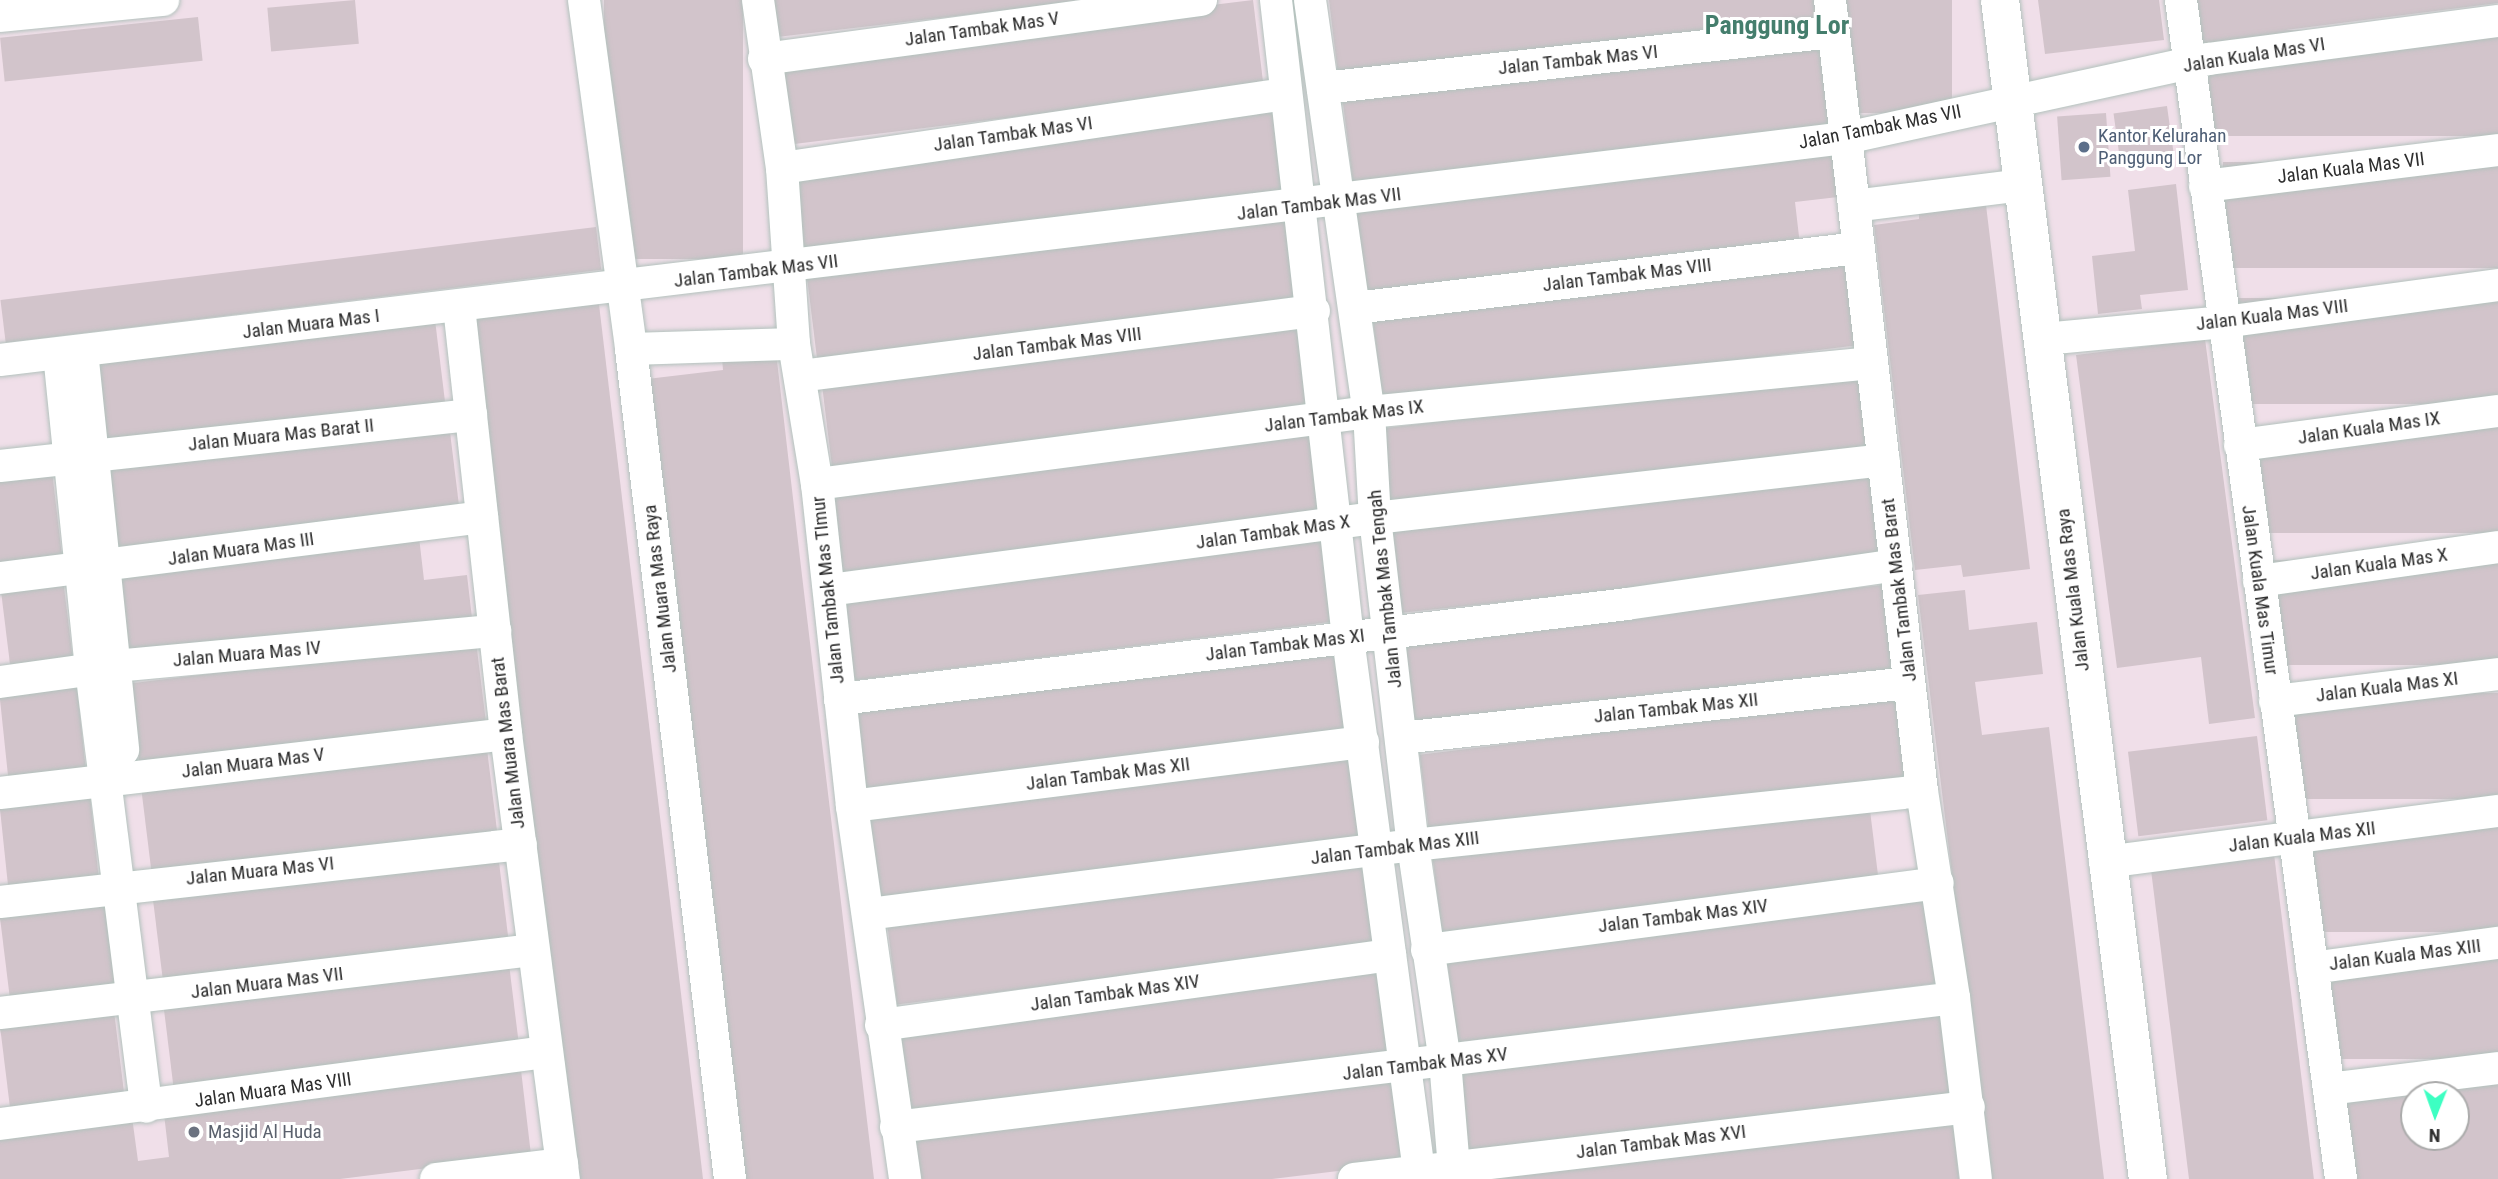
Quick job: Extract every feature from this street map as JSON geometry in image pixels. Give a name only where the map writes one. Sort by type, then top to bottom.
[{"type":"street","points":[[0,16],[163,0]]},
{"type":"street","name":"Jalan Muara Mas Raya","points":[[584,0],[631,349],[730,1179]]},
{"type":"street","name":"Jalan Tambak Mas TImur","points":[[758,0],[764,59],[782,168],[794,344],[817,484],[852,806],[905,1179]]},
{"type":"street","name":"Jalan Tambak Mas V","points":[[764,59],[1201,0]]},
{"type":"street","name":"Jalan Tambak Mas Tengah","points":[[1276,0],[1284,94],[1314,310],[1348,638],[1420,1175]]},
{"type":"street","name":"Jalan Tambak Mas Tengah","points":[[1310,0],[1369,412],[1375,518],[1413,845],[1445,1061],[1454,1173]]},
{"type":"street","name":"Jalan Tambak Mas Barat","points":[[1830,0],[1922,791],[1955,998],[1976,1179]]},
{"type":"street","name":"Jalan Kuala Mas Raya","points":[[2000,0],[2022,185],[2045,339],[2105,862],[2148,1179]]},
{"type":"street","name":"Jalan Kuala Mas Timur","points":[[2181,0],[2187,65],[2341,1179]]},
{"type":"street","name":"Jalan Kuala Mas VI","points":[[2012,101],[2208,59],[2498,22]]},
{"type":"street","name":"Jalan Tambak Mas VI","points":[[1323,88],[1833,32]]},
{"type":"street","name":"Jalan Tambak Mas VI","points":[[782,168],[1284,94]]},
{"type":"street","name":"Jalan Tambak Mas VII","points":[[622,286],[1298,207],[1846,138],[2012,101]]},
{"type":"street","name":"Jalan Kuala Mas VII","points":[[2205,186],[2498,150]]},
{"type":"street","points":[[1854,206],[2022,185]]},
{"type":"street","name":"Jalan Tambak Mas VIII","points":[[1355,308],[1858,248]]},
{"type":"street","name":"Jalan Kuala Mas VIII","points":[[2045,339],[2224,322],[2498,285]]},
{"type":"street","name":"Jalan Muara Mas I","points":[[0,360],[622,286]]},
{"type":"street","name":"Jalan Muara Mas Barat","points":[[459,307],[506,734],[563,1171]]},
{"type":"street","name":"Jalan Tambak Mas VIII","points":[[800,376],[1314,310]]},
{"type":"street","points":[[631,349],[794,344]]},
{"type":"street","points":[[70,352],[154,1106]]},
{"type":"street","name":"Jalan Tambak Mas IX","points":[[817,484],[1369,412],[1872,363]]},
{"type":"street","name":"Jalan Kuala Mas IX","points":[[2240,445],[2498,411]]},
{"type":"street","name":"Jalan Muara Mas Barat II","points":[[0,466],[471,415]]},
{"type":"street","name":"Jalan Tambak Mas X","points":[[829,590],[1375,518],[1884,460]]},
{"type":"street","name":"Jalan Muara Mas III","points":[[0,578],[482,517]]},
{"type":"street","name":"Jalan Kuala Mas X","points":[[2259,581],[2498,547]]},
{"type":"street","name":"Jalan Tambak Mas XI","points":[[840,699],[1348,638],[1896,565]]},
{"type":"street","name":"Jalan Muara Mas IV","points":[[0,682],[103,667],[495,631]]},
{"type":"street","name":"Jalan Kuala Mas XI","points":[[2275,701],[2498,674]]},
{"type":"street","name":"Jalan Tambak Mas XII","points":[[1401,738],[1909,683]]},
{"type":"street","name":"Jalan Muara Mas V","points":[[0,793],[506,734]]},
{"type":"street","name":"Jalan Tambak Mas XII","points":[[852,806],[1363,742]]},
{"type":"street","name":"Jalan Tambak Mas XIII","points":[[868,914],[1378,849],[1922,791]]},
{"type":"street","name":"Jalan Kuala Mas XII","points":[[2105,862],[2498,811]]},
{"type":"street","name":"Jalan Muara Mas VI","points":[[0,902],[128,885],[521,844]]},
{"type":"street","name":"Jalan Tambak Mas XIV","points":[[1427,950],[1938,883]]},
{"type":"street","name":"Jalan Kuala Mas XIII","points":[[2312,968],[2498,943]]},
{"type":"street","name":"Jalan Muara Mas VII","points":[[0,1013],[533,950]]},
{"type":"street","name":"Jalan Tambak Mas XIV","points":[[881,1025],[1390,955]]},
{"type":"street","name":"Jalan Tambak Mas XV","points":[[896,1127],[1955,998]]},
{"type":"street","name":"Jalan Muara Mas VIII","points":[[0,1124],[154,1106],[546,1052]]},
{"type":"street","points":[[2329,1089],[2498,1068]]},
{"type":"street","name":"Jalan Tambak Mas XVI","points":[[1354,1179],[1454,1173],[1969,1107]]},
{"type":"street","points":[[436,1179],[563,1171]]},
{"type":"building","points":[[355,0],[359,44],[271,52],[267,8]]},
{"type":"building","points":[[604,0],[743,0],[743,259],[604,259]]},
{"type":"building","points":[[772,0],[1075,0],[1075,2],[777,37]]},
{"type":"building","points":[[1253,0],[1264,86],[790,144],[780,58]]},
{"type":"building","points":[[1329,0],[1815,0],[1818,20],[1338,75]]},
{"type":"building","points":[[1845,0],[1952,0],[1952,113],[1845,113]]},
{"type":"building","points":[[2038,0],[2159,0],[2164,40],[2045,54]]},
{"type":"building","points":[[2194,0],[2498,0],[2498,3],[2199,41]]},
{"type":"building","points":[[198,17],[203,61],[5,82],[0,38]]},
{"type":"building","points":[[2201,30],[2498,30],[2498,136],[2201,136]]},
{"type":"building","points":[[1821,41],[1832,127],[1353,186],[1343,100]]},
{"type":"building","points":[[2167,106],[2174,158],[2121,166],[2114,114]]},
{"type":"building","points":[[1272,109],[1282,194],[805,253],[795,168]]},
{"type":"building","name":"Kantor Kelurahan Panggung Lor","points":[[2106,113],[2110,177],[2062,180],[2057,116]]},
{"type":"building","points":[[1834,154],[1838,197],[1795,202],[1800,245],[1364,295],[1354,209]]},
{"type":"building","points":[[2223,162],[2498,162],[2498,268],[2223,268]]},
{"type":"building","points":[[2176,184],[2188,290],[2140,295],[2142,309],[2098,314],[2092,256],[2135,251],[2128,190]]},
{"type":"building","points":[[1986,205],[2030,569],[1963,577],[1961,565],[1915,570],[1874,225],[1919,219],[1919,213]]},
{"type":"building","points":[[1287,215],[1297,300],[817,359],[807,274]]},
{"type":"building","points":[[596,227],[601,270],[6,343],[0,300]]},
{"type":"building","points":[[1847,260],[1857,345],[1383,404],[1373,318]]},
{"type":"building","points":[[598,296],[703,1179],[571,1179],[467,311]]},
{"type":"building","points":[[2236,298],[2498,298],[2498,404],[2236,404]]},
{"type":"building","points":[[435,320],[445,405],[100,448],[90,362]]},
{"type":"building","points":[[1299,323],[1309,408],[832,467],[822,382]]},
{"type":"building","points":[[2205,339],[2255,718],[2209,724],[2201,657],[2117,668],[2076,355]]},
{"type":"building","points":[[776,352],[874,1179],[742,1179],[647,379],[723,370],[722,358]]},
{"type":"building","points":[[1858,370],[1869,456],[1392,515],[1382,428]]},
{"type":"building","points":[[449,424],[459,509],[113,552],[103,467]]},
{"type":"building","points":[[2250,427],[2498,427],[2498,533],[2250,533]]},
{"type":"building","points":[[1310,428],[1320,513],[842,572],[832,487]]},
{"type":"building","points":[[52,471],[62,556],[0,563],[0,476]]},
{"type":"building","points":[[1870,477],[1879,563],[1402,613],[1393,527]]},
{"type":"building","points":[[1325,536],[1335,621],[851,681],[841,595]]},
{"type":"building","points":[[419,537],[424,580],[467,575],[472,618],[126,655],[116,570]]},
{"type":"building","points":[[2267,560],[2498,560],[2498,665],[2267,665]]},
{"type":"building","points":[[63,579],[74,665],[11,673],[0,587]]},
{"type":"building","points":[[1883,585],[1892,671],[1413,721],[1404,635]]},
{"type":"building","points":[[1965,590],[1969,630],[2037,622],[2043,674],[1975,682],[1982,735],[2049,727],[2104,1179],[1989,1179],[1918,595]]},
{"type":"building","points":[[476,641],[486,726],[140,769],[130,684]]},
{"type":"building","points":[[1337,645],[1347,730],[866,789],[856,704]]},
{"type":"building","points":[[77,686],[86,772],[8,780],[0,694]]},
{"type":"building","points":[[2285,693],[2498,693],[2498,799],[2285,799]]},
{"type":"building","points":[[1899,696],[1910,782],[1430,841],[1420,755]]},
{"type":"building","points":[[2257,736],[2267,820],[2138,836],[2128,752]]},
{"type":"building","points":[[487,749],[498,835],[152,878],[142,791]]},
{"type":"building","points":[[1351,753],[1362,839],[880,898],[870,812]]},
{"type":"building","points":[[90,795],[99,880],[8,889],[0,804]]},
{"type":"building","points":[[1869,802],[1879,887],[1443,941],[1432,856]]},
{"type":"building","points":[[2304,826],[2498,826],[2498,932],[2304,932]]},
{"type":"building","points":[[498,854],[508,939],[163,982],[153,896]]},
{"type":"building","points":[[2274,854],[2314,1179],[2189,1179],[2151,869]]},
{"type":"building","points":[[1368,860],[1378,945],[897,1004],[887,919]]},
{"type":"building","points":[[1927,897],[1938,983],[1457,1042],[1447,956]]},
{"type":"building","points":[[106,903],[116,988],[10,1001],[0,916]]},
{"type":"building","points":[[2321,953],[2498,953],[2498,1059],[2321,1059]]},
{"type":"building","points":[[509,964],[520,1050],[174,1093],[164,1006]]},
{"type":"building","points":[[1378,969],[1388,1054],[909,1113],[899,1028]]},
{"type":"building","points":[[114,1011],[124,1096],[10,1110],[0,1025]]},
{"type":"building","points":[[1942,1013],[1952,1098],[1468,1158],[1458,1072]]},
{"type":"building","points":[[521,1070],[531,1155],[340,1179],[0,1179],[0,1134],[132,1117],[138,1161],[169,1157],[164,1114]]},
{"type":"building","points":[[1393,1077],[1404,1163],[1272,1179],[920,1179],[915,1137]]},
{"type":"building","points":[[2498,1082],[2498,1179],[2351,1179],[2341,1103],[2400,1096],[2400,1151],[2470,1151],[2470,1086]]},
{"type":"building","points":[[1953,1122],[1959,1179],[1473,1179]]},
{"type":"place","name":"Kantor Kelurahan Panggung Lor","points":[[2084,147]]},
{"type":"place","name":"Masjid Al Huda","points":[[194,1132]]},
{"type":"district","name":"Panggung Lor","points":[[1777,26]]}]
